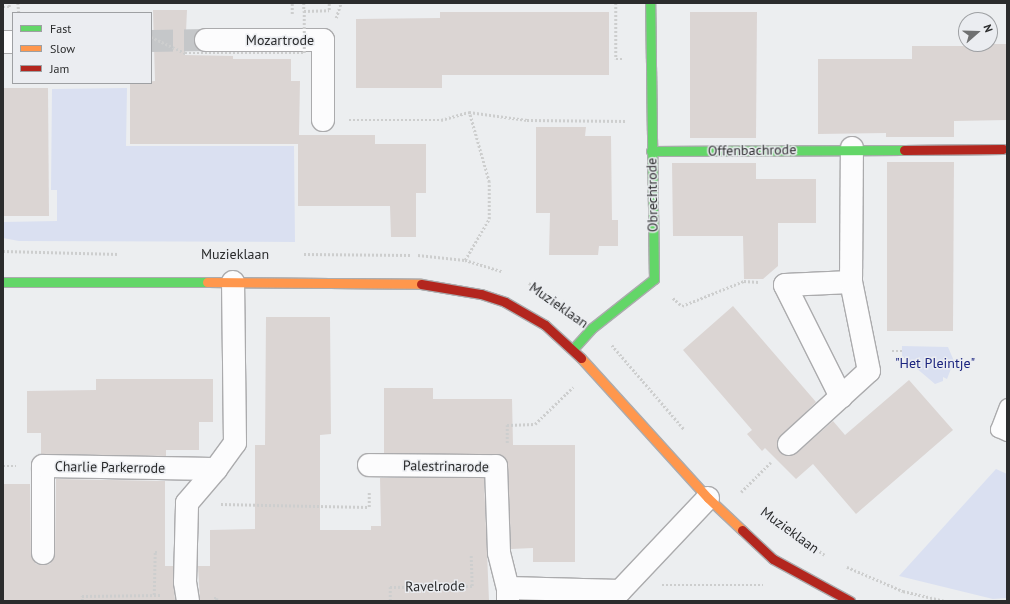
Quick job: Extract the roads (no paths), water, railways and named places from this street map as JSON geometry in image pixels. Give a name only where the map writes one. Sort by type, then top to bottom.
[{"type":"street","name":"Obrechtrode","points":[[573,349],[592,328],[654,279],[650,3]]},
{"type":"street","name":"Mozartrode","points":[[206,40],[323,40],[323,120]]},
{"type":"street","name":"Offenbachrode","points":[[651,151],[852,148],[1003,149]]},
{"type":"street","points":[[789,444],[869,371],[851,282],[852,148]]},
{"type":"street","name":"Muzieklaan","points":[[3,282],[417,283],[481,294],[524,312],[573,349],[708,498],[773,559],[850,601]]},
{"type":"street","points":[[188,601],[184,582],[186,503],[216,469],[234,443],[233,282]]},
{"type":"street","points":[[841,397],[785,285],[851,282]]},
{"type":"street","name":"Palestrinarode","points":[[369,465],[496,466],[499,553],[508,594],[620,591],[708,498]]},
{"type":"street","name":"Charlie Parkerrode","points":[[43,554],[43,466],[216,469]]},
{"type":"lane","points":[[1007,406],[998,429],[1007,433]]},
{"type":"tunnel","points":[[152,41],[206,40]]},
{"type":"park label","name":"\"Het Pleintje\"","points":[[935,363]]}]
